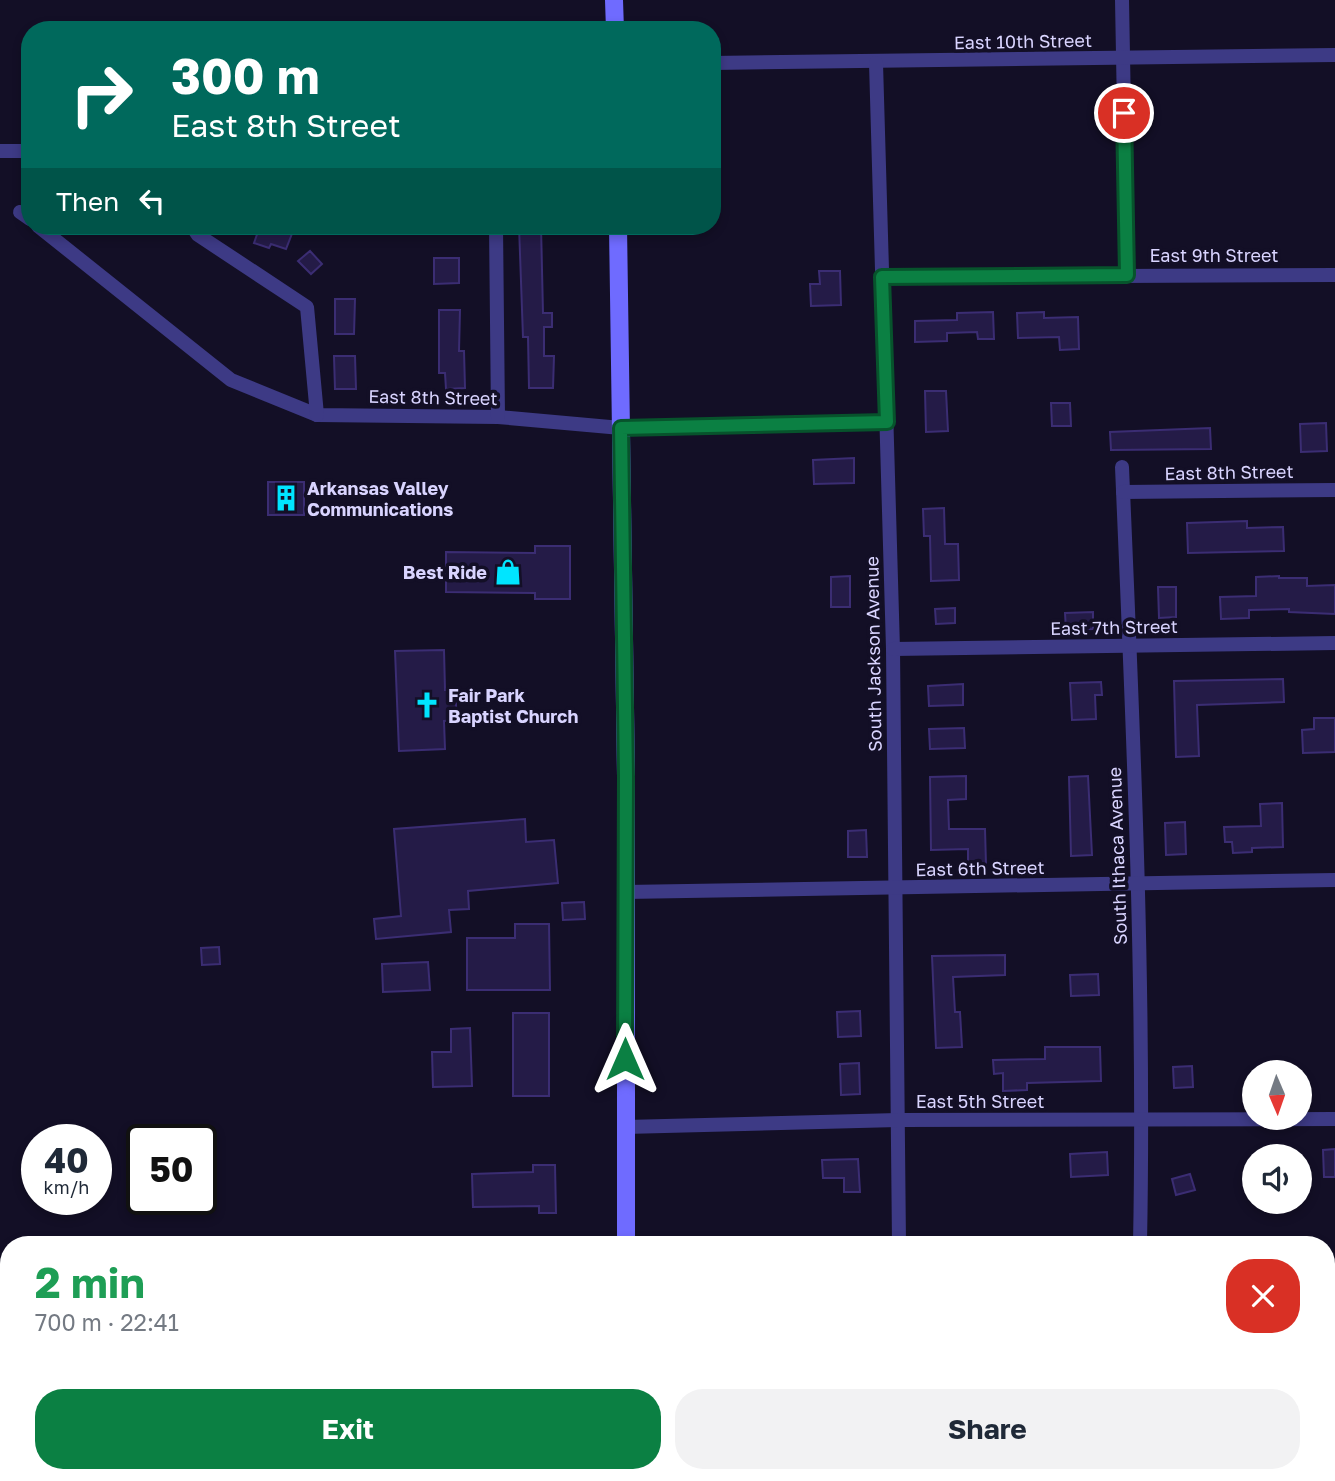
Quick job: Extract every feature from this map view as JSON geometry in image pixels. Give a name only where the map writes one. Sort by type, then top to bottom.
[{"type":"main road","points":[[614,0],[615,21]]},
{"type":"main road","points":[[618,235],[626,1236]]},
{"type":"street","points":[[1122,0],[1127,275]]},
{"type":"street","name":"East 10th Street","points":[[721,63],[1335,55]]},
{"type":"street","name":"South Jackson Avenue","points":[[876,63],[893,649],[899,1236]]},
{"type":"street","points":[[0,151],[21,151]]},
{"type":"street","name":"East 8th Street","points":[[49,235],[231,380],[317,415],[498,417],[621,428],[887,422]]},
{"type":"street","points":[[198,235],[307,307],[317,415]]},
{"type":"street","points":[[496,235],[498,417]]},
{"type":"street","name":"East 9th Street","points":[[882,277],[1335,275]]},
{"type":"street","name":"South Ithaca Avenue","points":[[1122,467],[1138,885],[1142,1122],[1140,1236]]},
{"type":"street","name":"East 8th Street","points":[[1124,492],[1335,490]]},
{"type":"street","name":"East 7th Street","points":[[893,649],[1335,643]]},
{"type":"street","name":"East 6th Street","points":[[625,892],[1335,880]]},
{"type":"street","name":"East 5th Street","points":[[625,1127],[898,1120],[1142,1122],[1335,1119]]},
{"type":"building","points":[[257,235],[291,235],[286,249],[271,244],[269,248],[254,243]]},
{"type":"building","points":[[519,235],[541,235],[543,313],[552,313],[552,327],[544,327],[544,356],[554,356],[553,388],[529,388],[528,337],[523,337]]},
{"type":"building","points":[[310,251],[322,264],[311,274],[298,261]]},
{"type":"building","points":[[434,258],[459,258],[459,283],[434,284]]},
{"type":"building","points":[[819,271],[840,271],[841,305],[811,306],[810,284],[820,284]]},
{"type":"building","points":[[335,299],[355,299],[354,334],[335,334]]},
{"type":"building","points":[[439,310],[460,310],[459,351],[464,351],[465,388],[446,389],[445,373],[439,373]]},
{"type":"building","points":[[993,312],[994,339],[978,339],[977,332],[947,333],[947,341],[915,342],[915,321],[957,320],[957,313]]},
{"type":"building","points":[[1044,312],[1044,318],[1078,317],[1079,349],[1060,350],[1059,337],[1018,338],[1017,313]]},
{"type":"building","points":[[334,356],[355,356],[356,389],[335,389]]},
{"type":"building","points":[[925,391],[946,391],[948,431],[926,432]]},
{"type":"building","points":[[1051,403],[1070,403],[1071,426],[1052,426]]},
{"type":"building","points":[[1326,423],[1327,451],[1301,452],[1300,424]]},
{"type":"building","points":[[1210,428],[1211,449],[1111,450],[1110,432]]},
{"type":"building","points":[[854,458],[854,483],[814,484],[813,460]]},
{"type":"building","name":"Arkansas Valley Communications","points":[[268,482],[304,482],[304,515],[268,515]]},
{"type":"building","points":[[944,508],[945,544],[958,544],[959,580],[931,581],[930,536],[924,536],[923,509]]},
{"type":"building","points":[[1247,521],[1247,528],[1283,527],[1284,551],[1188,553],[1187,523]]},
{"type":"building","name":"Best Ride","points":[[535,546],[570,546],[570,599],[535,599],[535,593],[446,592],[446,552],[535,553]]},
{"type":"building","points":[[850,576],[850,607],[831,607],[831,577]]},
{"type":"building","points":[[1256,577],[1307,578],[1307,586],[1335,585],[1335,614],[1289,612],[1289,609],[1249,610],[1249,618],[1221,619],[1220,597],[1256,596]]},
{"type":"building","points":[[1158,587],[1176,587],[1176,617],[1159,618]]},
{"type":"building","points":[[955,608],[955,623],[936,624],[935,609]]},
{"type":"building","points":[[1093,612],[1093,629],[1066,630],[1065,613]]},
{"type":"building","name":"Fair Park Baptist Church","points":[[444,650],[445,690],[455,690],[457,720],[444,721],[445,749],[399,751],[395,651]]},
{"type":"building","points":[[1283,679],[1284,702],[1197,705],[1199,756],[1176,757],[1174,681]]},
{"type":"building","points":[[1101,682],[1102,695],[1095,695],[1096,719],[1072,720],[1070,683]]},
{"type":"building","points":[[963,684],[963,705],[929,706],[928,686]]},
{"type":"building","points":[[1314,718],[1335,718],[1335,752],[1303,753],[1302,730],[1314,729]]},
{"type":"building","points":[[964,728],[965,748],[930,749],[929,729]]},
{"type":"building","points":[[966,776],[966,799],[948,800],[949,829],[985,829],[986,865],[968,866],[968,849],[931,850],[930,777]]},
{"type":"building","points":[[1088,776],[1092,855],[1071,856],[1069,777]]},
{"type":"building","points":[[1282,803],[1283,847],[1252,848],[1252,852],[1233,853],[1232,842],[1225,842],[1224,827],[1261,826],[1260,804]]},
{"type":"building","points":[[525,819],[526,842],[554,840],[558,883],[468,891],[469,909],[449,910],[451,932],[376,939],[374,919],[401,916],[394,829]]},
{"type":"building","points":[[1185,822],[1186,854],[1166,855],[1165,823]]},
{"type":"building","points":[[866,830],[867,857],[848,857],[848,831]]},
{"type":"building","points":[[584,902],[585,919],[563,920],[562,903]]},
{"type":"building","points":[[515,924],[549,924],[550,990],[467,990],[467,938],[515,938]]},
{"type":"building","points":[[219,947],[220,964],[202,965],[201,948]]},
{"type":"building","points":[[1005,955],[1005,975],[953,977],[955,1012],[960,1012],[962,1047],[936,1048],[932,956]]},
{"type":"building","points":[[428,962],[430,990],[383,992],[382,964]]},
{"type":"building","points":[[1098,974],[1099,995],[1071,996],[1070,975]]},
{"type":"building","points":[[860,1011],[861,1036],[838,1037],[837,1012]]},
{"type":"building","points":[[513,1013],[549,1013],[549,1096],[513,1096]]},
{"type":"building","points":[[470,1028],[472,1086],[433,1087],[432,1052],[451,1052],[451,1029]]},
{"type":"building","points":[[1045,1047],[1100,1047],[1101,1081],[1027,1083],[1027,1090],[1003,1091],[1003,1073],[994,1074],[993,1060],[1045,1059]]},
{"type":"building","points":[[859,1063],[860,1094],[841,1095],[840,1064]]},
{"type":"building","points":[[1192,1066],[1193,1087],[1174,1088],[1173,1067]]},
{"type":"building","points":[[1335,1149],[1335,1177],[1324,1177],[1323,1150]]},
{"type":"building","points":[[1107,1152],[1108,1175],[1071,1177],[1070,1154]]},
{"type":"building","points":[[858,1159],[860,1192],[844,1192],[844,1178],[823,1178],[822,1160]]},
{"type":"building","points":[[533,1165],[555,1165],[556,1213],[539,1213],[539,1206],[473,1207],[472,1174],[533,1172]]},
{"type":"building","points":[[1190,1174],[1195,1190],[1176,1195],[1172,1179]]},
{"type":"place","name":"Arkansas Valley Communications","points":[[286,498]]},
{"type":"place","name":"Best Ride","points":[[508,572]]},
{"type":"place","name":"Fair Park Baptist Church","points":[[427,705]]},
{"type":"route","points":[[625,1059],[626,776],[621,428],[887,422],[882,277],[1127,275],[1124,113]]}]
